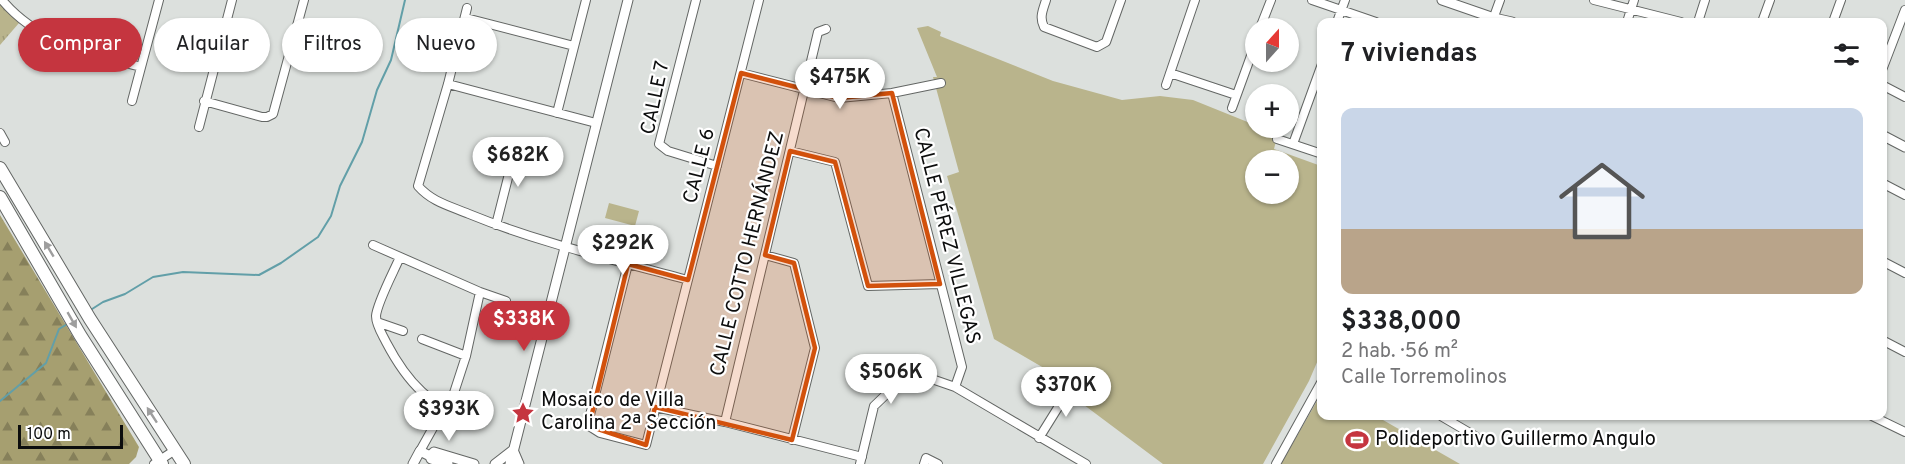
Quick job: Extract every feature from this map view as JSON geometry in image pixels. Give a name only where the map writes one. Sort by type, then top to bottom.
[{"type":"main road","points":[[0,168],[90,319],[184,464]]},
{"type":"main road","points":[[0,197],[80,335],[159,463]]},
{"type":"street","points":[[2,0],[21,18]]},
{"type":"street","points":[[142,63],[159,0]]},
{"type":"street","points":[[199,127],[232,0]]},
{"type":"street","points":[[204,101],[262,117],[273,114],[304,0]]},
{"type":"street","points":[[557,113],[586,0]]},
{"type":"street","points":[[510,464],[628,0]]},
{"type":"street","name":"CALLE 7","points":[[696,0],[659,144],[668,151],[717,166]]},
{"type":"street","name":"CALLE 6","points":[[628,264],[589,426],[600,433],[646,445],[759,0]]},
{"type":"street","points":[[1046,0],[1041,15],[1044,27],[1097,47],[1106,42],[1121,0]]},
{"type":"street","points":[[1166,85],[1195,0]]},
{"type":"street","points":[[1264,18],[1271,0]]},
{"type":"street","points":[[1312,0],[1365,18]]},
{"type":"street","points":[[1338,18],[1345,0]]},
{"type":"street","points":[[1442,0],[1488,18]]},
{"type":"street","points":[[1494,18],[1500,0]]},
{"type":"street","points":[[1594,0],[1664,18]]},
{"type":"street","points":[[1628,18],[1634,0]]},
{"type":"street","points":[[1699,18],[1705,0]]},
{"type":"street","points":[[1763,18],[1770,0]]},
{"type":"street","points":[[1834,18],[1841,0]]},
{"type":"street","points":[[466,18],[467,8]]},
{"type":"street","points":[[1887,57],[1905,10]]},
{"type":"street","points":[[497,26],[574,46]]},
{"type":"street","name":"CALLE COTTO HERNÁNDEZ","points":[[725,422],[818,32],[826,29]]},
{"type":"street","points":[[132,101],[140,72]]},
{"type":"street","points":[[451,72],[418,186],[427,197],[495,225],[564,247],[688,280]]},
{"type":"street","points":[[1232,108],[1245,72]]},
{"type":"street","points":[[741,73],[840,98],[892,93],[941,83]]},
{"type":"street","points":[[1170,73],[1238,92]]},
{"type":"street","points":[[1293,144],[1317,78]]},
{"type":"street","points":[[448,84],[596,123]]},
{"type":"street","points":[[1887,88],[1905,97]]},
{"type":"street","name":"CALLE PÉREZ VILLEGAS","points":[[892,93],[962,367],[955,387]]},
{"type":"street","points":[[0,133],[5,142]]},
{"type":"street","points":[[1887,138],[1905,147]]},
{"type":"street","points":[[1277,139],[1317,152]]},
{"type":"street","points":[[495,225],[516,146]]},
{"type":"street","points":[[790,151],[835,162],[868,286],[940,284]]},
{"type":"street","points":[[1887,186],[1905,195]]},
{"type":"street","points":[[374,245],[480,292],[506,301]]},
{"type":"street","points":[[765,255],[794,263],[815,348],[792,440]]},
{"type":"street","points":[[400,256],[376,314],[377,322],[389,348],[409,380],[427,398],[475,422]]},
{"type":"street","points":[[1887,264],[1905,273]]},
{"type":"street","points":[[416,458],[444,408],[452,399],[466,356],[480,292]]},
{"type":"street","points":[[377,322],[403,331]]},
{"type":"street","points":[[422,339],[466,356]]},
{"type":"street","points":[[1887,343],[1905,352]]},
{"type":"street","points":[[655,407],[725,422],[861,460],[874,406],[900,381],[926,377],[955,387],[1086,464]]},
{"type":"street","points":[[1039,438],[1072,385]]},
{"type":"street","points":[[1276,464],[1317,390]]},
{"type":"street","points":[[1450,420],[1475,436]]},
{"type":"street","points":[[1880,420],[1905,432]]},
{"type":"street","points":[[159,463],[175,450]]},
{"type":"street","points":[[495,464],[513,450]]},
{"type":"street","points":[[513,450],[519,464]]},
{"type":"street","points":[[404,464],[416,458],[430,456],[434,452],[468,463]]},
{"type":"street","points":[[430,456],[431,459],[448,464]]},
{"type":"street","points":[[924,464],[926,458],[938,464]]},
{"type":"highlighted area","points":[[741,73],[839,98],[892,93],[940,284],[868,286],[835,162],[790,151],[765,255],[794,263],[815,348],[792,440],[655,407],[646,445],[589,426],[628,264],[688,280]]},
{"type":"green space","points":[[0,2],[18,24],[0,45]]},
{"type":"green space","points":[[928,26],[941,32],[940,36],[1053,81],[1122,100],[1160,96],[1193,100],[1245,121],[1245,138],[1277,138],[1274,149],[1277,150],[1245,150],[1245,204],[1299,204],[1299,158],[1317,165],[1317,362],[1263,464],[1163,464],[1076,399],[1080,392],[994,339],[947,176],[959,172],[933,77],[937,77],[917,28]]},
{"type":"green space","points":[[609,203],[639,211],[635,226],[605,218]]},
{"type":"green space","points":[[0,215],[139,447],[136,457],[129,464],[0,464]]},
{"type":"green space","name":"Polideportivo Guillermo Angulo","points":[[1317,401],[1317,420],[1383,420],[1460,464],[1281,464]]},
{"type":"waterway","points":[[89,311],[103,302],[125,294],[153,277],[183,272],[259,275],[281,263],[318,237],[331,216],[340,186],[362,142],[377,90],[391,60],[405,0]]},
{"type":"waterway","points":[[0,401],[46,363],[59,329],[69,323]]},
{"type":"place","name":"Mosaico de Villa Carolina 2ª Sección","points":[[523,413]]},
{"type":"place","name":"Polideportivo Guillermo Angulo","points":[[1357,440]]}]
